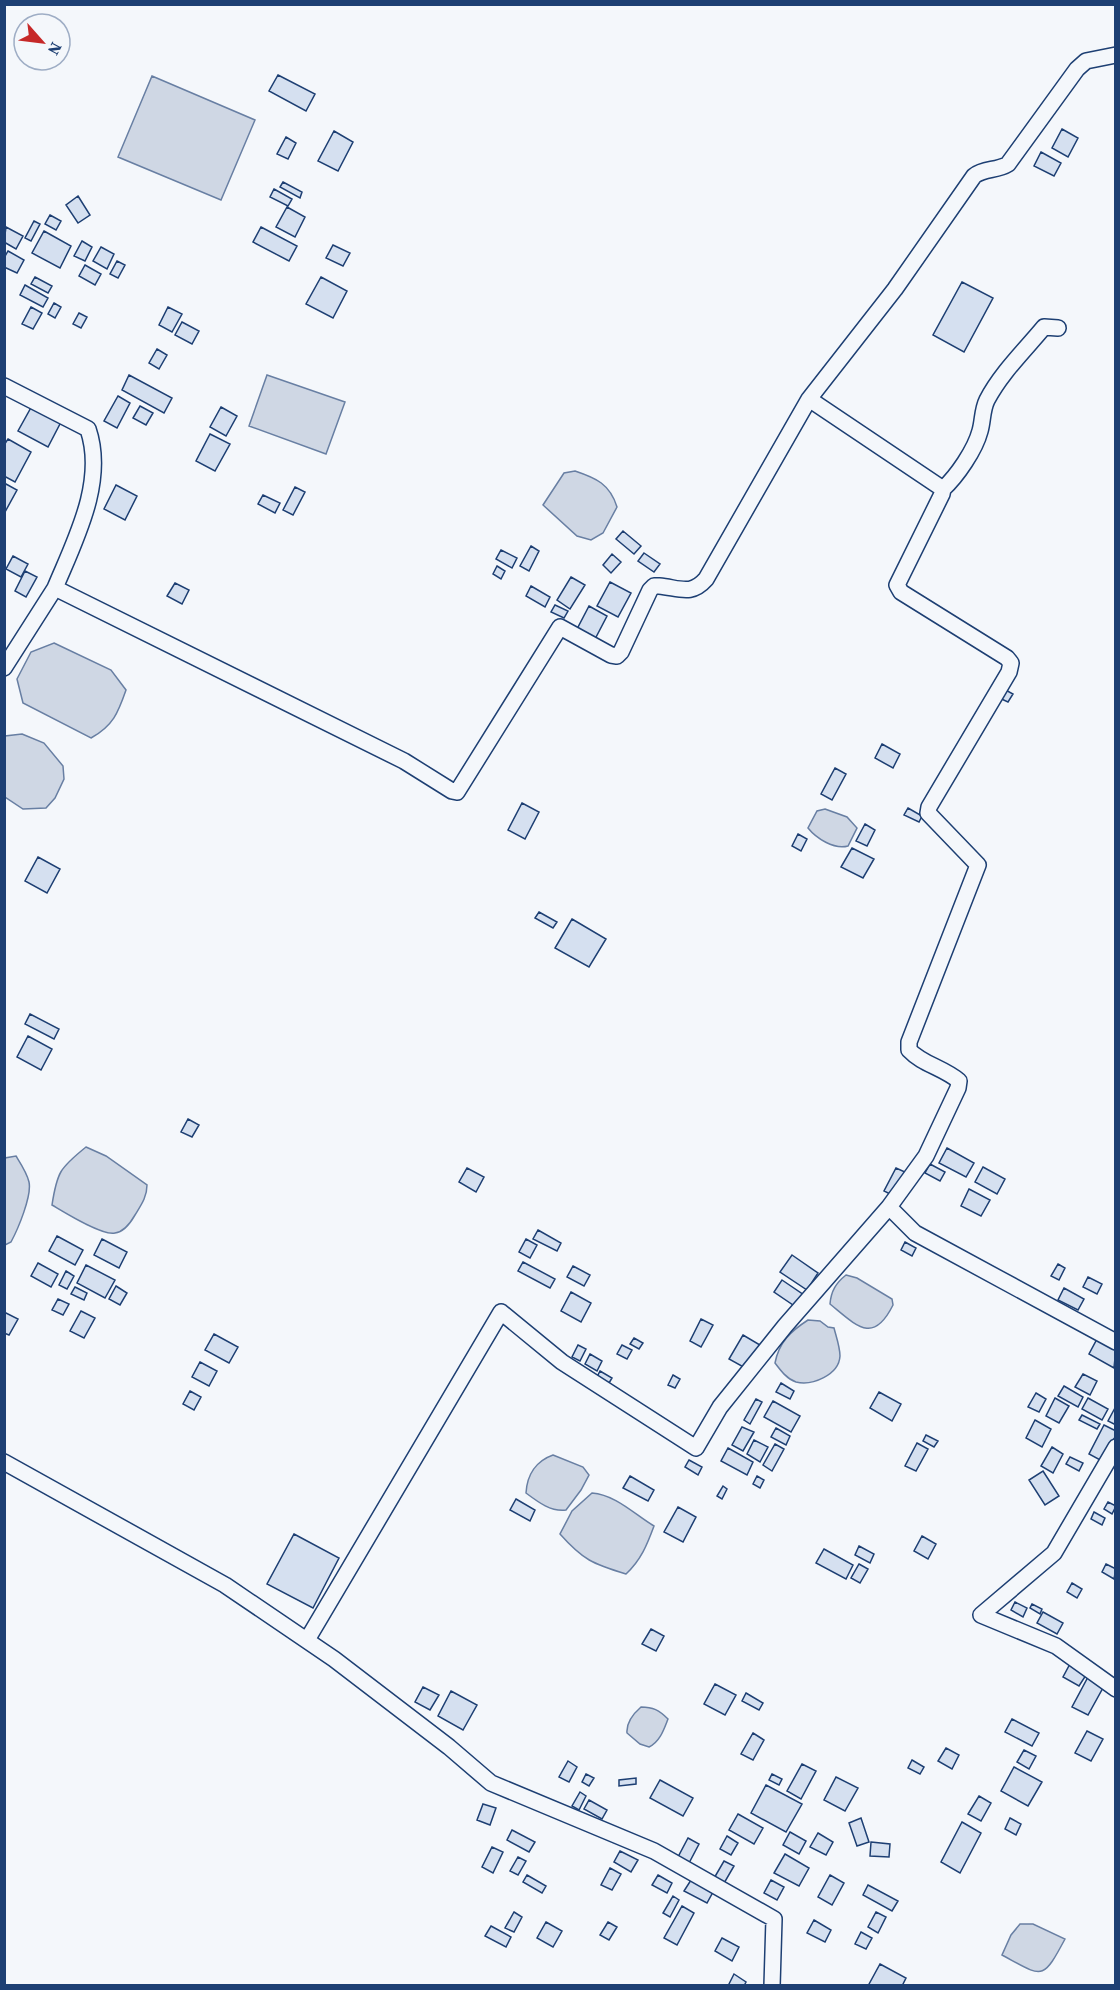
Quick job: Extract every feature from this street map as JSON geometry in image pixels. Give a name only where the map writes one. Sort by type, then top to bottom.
[{"type":"street","points":[[55,588],[404,761],[457,792],[560,627],[611,655],[617,656],[654,586],[692,590],[698,588],[706,579],[809,399],[895,289],[974,176],[979,172],[1001,168],[1008,164],[1077,69],[1086,61],[1116,55]]},
{"type":"street","points":[[307,1640],[501,1312],[562,1362],[696,1448],[720,1407],[785,1326],[889,1207],[926,1156],[958,1088],[958,1081],[953,1076],[914,1056],[909,1050],[909,1042],[978,865],[928,813],[929,807],[1009,672],[1011,663],[1007,658],[901,592],[897,585],[943,489],[955,478],[980,433],[987,400],[1044,327],[1058,328]]},
{"type":"street","points":[[4,386],[88,429],[92,441],[94,468],[88,503],[55,588],[4,668]]},
{"type":"street","points":[[809,399],[943,489]]},
{"type":"street","points":[[889,1207],[915,1233],[1116,1342]]},
{"type":"street","points":[[1116,1447],[1054,1552],[981,1615],[1056,1646],[1116,1689]]},
{"type":"street","points":[[4,1462],[225,1585],[334,1659],[450,1748],[491,1783],[654,1851],[774,1919],[772,1986]]},
{"type":"shaded area","points":[[152,76],[255,120],[221,200],[118,157]]},
{"type":"shaded area","points":[[267,375],[345,402],[326,454],[249,426]]},
{"type":"shaded area","points":[[575,471],[589,476],[606,487],[617,507],[603,533],[591,540],[577,536],[543,505],[564,473]]},
{"type":"shaded area","points":[[54,643],[111,670],[126,690],[110,724],[91,738],[23,703],[17,679],[31,652]]},
{"type":"shaded area","points":[[22,734],[44,743],[63,766],[64,779],[55,798],[46,808],[23,809],[5,797],[5,736]]},
{"type":"shaded area","points":[[825,809],[847,817],[857,828],[848,846],[837,846],[826,842],[808,828],[817,811]]},
{"type":"shaded area","points":[[86,1147],[106,1156],[147,1185],[145,1197],[133,1218],[121,1231],[109,1233],[101,1231],[52,1205],[61,1172],[70,1160]]},
{"type":"shaded area","points":[[16,1156],[27,1175],[29,1188],[17,1229],[11,1242],[5,1245],[5,1158]]},
{"type":"shaded area","points":[[846,1275],[857,1278],[892,1299],[893,1305],[879,1325],[864,1328],[857,1325],[830,1304],[835,1288]]},
{"type":"shaded area","points":[[808,1320],[820,1321],[834,1328],[840,1356],[835,1369],[830,1374],[817,1381],[802,1383],[787,1377],[775,1363],[779,1349],[787,1338]]},
{"type":"shaded area","points":[[553,1455],[583,1467],[589,1475],[566,1510],[550,1508],[526,1493],[528,1480],[537,1465]]},
{"type":"shaded area","points":[[592,1493],[617,1501],[654,1526],[643,1552],[626,1574],[589,1560],[575,1550],[560,1534],[572,1511]]},
{"type":"shaded area","points":[[641,1707],[656,1710],[668,1719],[659,1739],[649,1747],[640,1744],[627,1733],[631,1718]]},
{"type":"shaded area","points":[[1020,1924],[1033,1924],[1065,1939],[1046,1969],[1034,1971],[1002,1955],[1011,1935]]},
{"type":"building","points":[[278,75],[315,94],[306,111],[269,91]]},
{"type":"building","points":[[1062,129],[1078,138],[1068,157],[1052,148]]},
{"type":"building","points":[[334,131],[353,142],[338,171],[318,161]]},
{"type":"building","points":[[286,137],[296,143],[288,159],[277,154]]},
{"type":"building","points":[[1041,152],[1061,163],[1054,176],[1034,166]]},
{"type":"building","points":[[283,182],[302,192],[300,198],[280,187]]},
{"type":"building","points":[[274,189],[292,199],[288,206],[270,197]]},
{"type":"building","points":[[78,196],[90,215],[78,223],[66,205]]},
{"type":"building","points":[[287,207],[305,217],[295,237],[276,227]]},
{"type":"building","points":[[50,215],[61,221],[56,230],[45,224]]},
{"type":"building","points":[[34,221],[40,224],[31,241],[25,238]]},
{"type":"building","points":[[6,227],[23,236],[16,249],[4,242]]},
{"type":"building","points":[[261,227],[297,246],[289,261],[253,242]]},
{"type":"building","points":[[44,231],[71,246],[60,268],[32,253]]},
{"type":"building","points":[[82,241],[92,247],[85,261],[74,256]]},
{"type":"building","points":[[333,245],[350,253],[343,266],[326,258]]},
{"type":"building","points":[[101,247],[114,254],[107,269],[93,261]]},
{"type":"building","points":[[8,251],[24,260],[17,273],[4,267],[4,258]]},
{"type":"building","points":[[117,261],[125,265],[118,278],[110,274]]},
{"type":"building","points":[[85,265],[101,274],[95,285],[79,276]]},
{"type":"building","points":[[35,277],[52,286],[48,293],[31,284]]},
{"type":"building","points":[[321,277],[347,291],[333,318],[306,304]]},
{"type":"building","points":[[962,282],[993,298],[964,352],[933,335]]},
{"type":"building","points":[[25,285],[48,298],[43,307],[20,295]]},
{"type":"building","points":[[54,303],[61,307],[55,318],[48,314]]},
{"type":"building","points":[[31,307],[42,313],[33,329],[22,324]]},
{"type":"building","points":[[168,307],[182,314],[172,332],[159,325]]},
{"type":"building","points":[[79,313],[87,317],[81,328],[73,324]]},
{"type":"building","points":[[182,322],[199,331],[192,344],[175,335]]},
{"type":"building","points":[[157,349],[167,355],[159,369],[149,363]]},
{"type":"building","points":[[129,375],[172,398],[164,413],[122,390]]},
{"type":"building","points":[[118,396],[130,403],[117,428],[104,421]]},
{"type":"building","points":[[33,404],[62,420],[48,447],[18,431]]},
{"type":"building","points":[[140,406],[153,413],[146,425],[133,418]]},
{"type":"building","points":[[221,407],[237,416],[226,436],[210,427]]},
{"type":"building","points":[[210,434],[230,444],[215,471],[196,461]]},
{"type":"building","points":[[8,439],[31,452],[15,482],[4,476],[4,445]]},
{"type":"building","points":[[6,484],[17,490],[5,512],[4,487]]},
{"type":"building","points":[[116,485],[137,496],[125,520],[104,509]]},
{"type":"building","points":[[295,487],[305,492],[293,515],[283,510]]},
{"type":"building","points":[[263,495],[280,503],[275,513],[258,504]]},
{"type":"building","points":[[623,531],[641,546],[634,554],[616,539]]},
{"type":"building","points":[[531,546],[539,551],[529,571],[520,566]]},
{"type":"building","points":[[501,550],[517,558],[512,568],[496,559]]},
{"type":"building","points":[[644,553],[660,564],[654,572],[638,561]]},
{"type":"building","points":[[612,554],[621,562],[611,573],[603,565]]},
{"type":"building","points":[[13,556],[28,564],[21,577],[6,569]]},
{"type":"building","points":[[497,566],[505,571],[501,579],[493,574]]},
{"type":"building","points":[[25,571],[37,577],[26,597],[15,591]]},
{"type":"building","points":[[571,577],[585,585],[570,609],[557,600]]},
{"type":"building","points":[[610,582],[631,593],[618,617],[597,606]]},
{"type":"building","points":[[175,583],[189,590],[182,604],[167,596]]},
{"type":"building","points":[[531,586],[550,597],[545,607],[526,596]]},
{"type":"building","points":[[555,605],[568,611],[564,618],[551,612]]},
{"type":"building","points":[[589,606],[607,616],[594,641],[576,631]]},
{"type":"building","points":[[1002,688],[1013,694],[1008,702],[997,697]]},
{"type":"building","points":[[882,744],[900,754],[893,768],[875,758]]},
{"type":"building","points":[[835,768],[846,774],[832,800],[821,794]]},
{"type":"building","points":[[522,803],[539,812],[525,839],[508,830]]},
{"type":"building","points":[[908,808],[922,816],[919,822],[904,815]]},
{"type":"building","points":[[865,824],[875,830],[867,846],[856,841]]},
{"type":"building","points":[[798,834],[807,839],[801,851],[792,846]]},
{"type":"building","points":[[852,848],[874,859],[863,878],[841,867]]},
{"type":"building","points":[[38,857],[60,869],[47,893],[25,881]]},
{"type":"building","points":[[539,912],[557,922],[553,928],[535,918]]},
{"type":"building","points":[[572,919],[606,939],[589,967],[555,948]]},
{"type":"building","points":[[30,1014],[59,1029],[54,1039],[25,1024]]},
{"type":"building","points":[[28,1036],[52,1049],[41,1070],[17,1057]]},
{"type":"building","points":[[188,1119],[199,1125],[192,1137],[181,1132]]},
{"type":"building","points":[[947,1148],[974,1163],[966,1177],[939,1163]]},
{"type":"building","points":[[930,1164],[945,1172],[940,1181],[925,1173]]},
{"type":"building","points":[[983,1167],[1005,1179],[997,1194],[975,1182]]},
{"type":"building","points":[[467,1168],[484,1177],[476,1192],[459,1182]]},
{"type":"building","points":[[896,1168],[905,1172],[892,1195],[884,1191]]},
{"type":"building","points":[[969,1189],[990,1200],[981,1216],[961,1206]]},
{"type":"building","points":[[538,1230],[561,1243],[557,1251],[533,1239]]},
{"type":"building","points":[[57,1236],[83,1250],[75,1265],[49,1251]]},
{"type":"building","points":[[102,1239],[127,1252],[119,1268],[94,1255]]},
{"type":"building","points":[[526,1239],[537,1245],[530,1258],[519,1252]]},
{"type":"building","points":[[905,1242],[916,1248],[912,1256],[901,1250]]},
{"type":"building","points":[[792,1255],[818,1273],[807,1290],[780,1272]]},
{"type":"building","points":[[523,1262],[555,1279],[550,1288],[518,1271]]},
{"type":"building","points":[[38,1263],[58,1274],[51,1287],[31,1276]]},
{"type":"building","points":[[1058,1264],[1065,1268],[1059,1280],[1051,1276]]},
{"type":"building","points":[[86,1265],[115,1280],[105,1298],[77,1283]]},
{"type":"building","points":[[573,1266],[590,1275],[584,1286],[567,1277]]},
{"type":"building","points":[[66,1271],[74,1276],[67,1289],[59,1285]]},
{"type":"building","points":[[1088,1277],[1102,1284],[1097,1294],[1083,1287]]},
{"type":"building","points":[[782,1280],[804,1295],[796,1307],[774,1292]]},
{"type":"building","points":[[116,1286],[127,1293],[120,1305],[109,1299]]},
{"type":"building","points":[[75,1287],[87,1293],[84,1300],[71,1294]]},
{"type":"building","points":[[1064,1288],[1084,1299],[1078,1310],[1058,1300]]},
{"type":"building","points":[[571,1292],[591,1303],[581,1322],[561,1311]]},
{"type":"building","points":[[58,1299],[69,1304],[63,1315],[52,1310]]},
{"type":"building","points":[[81,1311],[95,1318],[84,1338],[70,1331]]},
{"type":"building","points":[[4,1312],[18,1319],[9,1335],[4,1333]]},
{"type":"building","points":[[701,1319],[713,1325],[701,1347],[690,1341]]},
{"type":"building","points":[[214,1334],[238,1347],[229,1363],[205,1350]]},
{"type":"building","points":[[743,1335],[760,1345],[747,1369],[729,1359]]},
{"type":"building","points":[[634,1338],[643,1343],[639,1349],[630,1344]]},
{"type":"building","points":[[1097,1339],[1116,1348],[1114,1368],[1089,1354]]},
{"type":"building","points":[[578,1345],[586,1349],[580,1361],[572,1357]]},
{"type":"building","points":[[622,1345],[632,1350],[627,1359],[617,1354]]},
{"type":"building","points":[[590,1354],[602,1361],[597,1371],[585,1364]]},
{"type":"building","points":[[200,1362],[217,1371],[209,1386],[192,1377]]},
{"type":"building","points":[[600,1371],[612,1378],[609,1383],[597,1377]]},
{"type":"building","points":[[1083,1374],[1097,1381],[1090,1395],[1075,1387]]},
{"type":"building","points":[[673,1375],[680,1379],[675,1388],[668,1385]]},
{"type":"building","points":[[781,1383],[794,1391],[790,1399],[776,1392]]},
{"type":"building","points":[[1064,1386],[1083,1397],[1078,1407],[1058,1396]]},
{"type":"building","points":[[190,1391],[201,1397],[194,1410],[183,1404]]},
{"type":"building","points":[[879,1392],[901,1404],[892,1421],[870,1408]]},
{"type":"building","points":[[1036,1393],[1046,1399],[1039,1412],[1028,1407]]},
{"type":"building","points":[[1055,1398],[1069,1406],[1059,1423],[1046,1416]]},
{"type":"building","points":[[1088,1398],[1108,1409],[1102,1420],[1082,1409]]},
{"type":"building","points":[[756,1399],[762,1402],[750,1424],[744,1420]]},
{"type":"building","points":[[773,1401],[800,1416],[791,1432],[764,1417]]},
{"type":"building","points":[[1116,1406],[1116,1425],[1108,1421]]},
{"type":"building","points":[[1082,1415],[1100,1424],[1097,1429],[1079,1420]]},
{"type":"building","points":[[1035,1420],[1051,1429],[1042,1447],[1026,1438]]},
{"type":"building","points":[[1104,1425],[1116,1431],[1116,1435],[1102,1461],[1089,1454]]},
{"type":"building","points":[[742,1427],[754,1432],[743,1451],[732,1445]]},
{"type":"building","points":[[776,1428],[790,1436],[786,1445],[771,1437]]},
{"type":"building","points":[[926,1435],[938,1441],[934,1447],[923,1441]]},
{"type":"building","points":[[754,1440],[768,1447],[760,1462],[747,1454]]},
{"type":"building","points":[[917,1443],[928,1449],[916,1471],[905,1466]]},
{"type":"building","points":[[775,1444],[784,1449],[772,1471],[763,1465]]},
{"type":"building","points":[[1052,1447],[1063,1454],[1053,1473],[1041,1466]]},
{"type":"building","points":[[728,1448],[753,1462],[747,1475],[721,1461]]},
{"type":"building","points":[[1070,1457],[1083,1463],[1079,1471],[1066,1464]]},
{"type":"building","points":[[689,1460],[702,1467],[698,1475],[685,1467]]},
{"type":"building","points":[[1043,1471],[1059,1496],[1045,1505],[1029,1480]]},
{"type":"building","points":[[630,1476],[654,1490],[648,1501],[623,1488]]},
{"type":"building","points":[[757,1476],[764,1480],[760,1488],[753,1484]]},
{"type":"building","points":[[723,1486],[727,1489],[722,1499],[717,1496]]},
{"type":"building","points":[[516,1499],[535,1510],[530,1521],[510,1510]]},
{"type":"building","points":[[1108,1502],[1116,1506],[1112,1514],[1104,1509]]},
{"type":"building","points":[[678,1507],[696,1517],[683,1542],[664,1532]]},
{"type":"building","points":[[1094,1512],[1105,1518],[1102,1525],[1091,1519]]},
{"type":"building","points":[[294,1534],[339,1558],[313,1608],[267,1584]]},
{"type":"building","points":[[922,1536],[936,1544],[928,1559],[914,1551]]},
{"type":"building","points":[[859,1546],[874,1554],[870,1563],[855,1555]]},
{"type":"building","points":[[824,1549],[853,1565],[846,1579],[816,1563]]},
{"type":"building","points":[[859,1564],[868,1569],[860,1583],[851,1578]]},
{"type":"building","points":[[1106,1564],[1116,1569],[1114,1579],[1102,1572]]},
{"type":"building","points":[[1072,1583],[1082,1589],[1077,1598],[1067,1592]]},
{"type":"building","points":[[1015,1602],[1027,1608],[1023,1617],[1011,1610]]},
{"type":"building","points":[[1032,1604],[1042,1609],[1040,1614],[1030,1608]]},
{"type":"building","points":[[1043,1612],[1063,1623],[1057,1634],[1037,1623]]},
{"type":"building","points":[[651,1629],[664,1636],[656,1651],[642,1644]]},
{"type":"building","points":[[1071,1662],[1088,1672],[1079,1686],[1063,1677]]},
{"type":"building","points":[[1088,1677],[1104,1686],[1088,1715],[1072,1707]]},
{"type":"building","points":[[715,1684],[736,1695],[725,1715],[704,1704]]},
{"type":"building","points":[[423,1687],[439,1695],[430,1710],[415,1702]]},
{"type":"building","points":[[451,1691],[477,1705],[463,1730],[438,1716]]},
{"type":"building","points":[[746,1693],[763,1703],[759,1710],[742,1701]]},
{"type":"building","points":[[1012,1719],[1039,1733],[1032,1746],[1005,1732]]},
{"type":"building","points":[[1087,1731],[1103,1739],[1091,1761],[1075,1753]]},
{"type":"building","points":[[753,1733],[764,1740],[753,1760],[741,1754]]},
{"type":"building","points":[[946,1748],[959,1755],[952,1769],[938,1761]]},
{"type":"building","points":[[1024,1750],[1036,1756],[1029,1769],[1017,1762]]},
{"type":"building","points":[[912,1760],[924,1767],[920,1774],[908,1768]]},
{"type":"building","points":[[568,1761],[577,1767],[569,1782],[559,1777]]},
{"type":"building","points":[[802,1764],[816,1771],[801,1799],[787,1791]]},
{"type":"building","points":[[1014,1767],[1042,1782],[1028,1806],[1001,1791]]},
{"type":"building","points":[[586,1774],[594,1778],[589,1786],[582,1782]]},
{"type":"building","points":[[772,1774],[782,1779],[779,1785],[769,1780]]},
{"type":"building","points":[[836,1777],[858,1788],[845,1811],[824,1800]]},
{"type":"building","points":[[636,1778],[636,1784],[619,1786],[619,1780]]},
{"type":"building","points":[[660,1780],[693,1798],[683,1816],[650,1798]]},
{"type":"building","points":[[766,1785],[802,1804],[786,1832],[751,1813]]},
{"type":"building","points":[[580,1792],[586,1796],[579,1810],[572,1806]]},
{"type":"building","points":[[979,1796],[991,1803],[981,1821],[968,1814]]},
{"type":"building","points":[[589,1800],[607,1810],[602,1819],[584,1809]]},
{"type":"building","points":[[483,1804],[496,1808],[490,1825],[477,1820]]},
{"type":"building","points":[[738,1814],[763,1828],[754,1844],[729,1830]]},
{"type":"building","points":[[861,1818],[869,1842],[857,1846],[849,1823]]},
{"type":"building","points":[[1010,1818],[1021,1824],[1016,1835],[1005,1829]]},
{"type":"building","points":[[962,1822],[981,1833],[960,1873],[941,1862]]},
{"type":"building","points":[[512,1830],[535,1842],[529,1852],[507,1840]]},
{"type":"building","points":[[790,1832],[806,1841],[799,1854],[783,1845]]},
{"type":"building","points":[[818,1833],[833,1842],[826,1855],[810,1847]]},
{"type":"building","points":[[727,1836],[738,1843],[731,1855],[720,1849]]},
{"type":"building","points":[[688,1838],[699,1844],[689,1863],[678,1857]]},
{"type":"building","points":[[871,1842],[890,1844],[889,1857],[870,1856]]},
{"type":"building","points":[[492,1847],[503,1852],[493,1873],[482,1867]]},
{"type":"building","points":[[620,1851],[638,1860],[631,1872],[614,1862]]},
{"type":"building","points":[[785,1854],[809,1868],[799,1886],[774,1873]]},
{"type":"building","points":[[518,1857],[526,1861],[518,1875],[510,1871]]},
{"type":"building","points":[[724,1861],[734,1866],[723,1885],[713,1880]]},
{"type":"building","points":[[610,1868],[621,1874],[612,1890],[601,1885]]},
{"type":"building","points":[[527,1875],[546,1886],[542,1893],[523,1882]]},
{"type":"building","points":[[658,1875],[672,1883],[667,1893],[652,1885]]},
{"type":"building","points":[[830,1875],[844,1883],[832,1905],[818,1897]]},
{"type":"building","points":[[691,1880],[713,1892],[707,1903],[684,1891]]},
{"type":"building","points":[[771,1880],[784,1887],[777,1900],[764,1893]]},
{"type":"building","points":[[868,1885],[898,1901],[892,1911],[863,1895]]},
{"type":"building","points":[[673,1896],[679,1900],[670,1917],[663,1913]]},
{"type":"building","points":[[682,1906],[694,1913],[677,1945],[664,1938]]},
{"type":"building","points":[[514,1912],[522,1917],[514,1932],[505,1928]]},
{"type":"building","points":[[876,1912],[886,1917],[878,1933],[868,1927]]},
{"type":"building","points":[[814,1920],[831,1930],[825,1942],[807,1933]]},
{"type":"building","points":[[546,1922],[562,1931],[553,1947],[537,1938]]},
{"type":"building","points":[[608,1922],[617,1927],[609,1940],[600,1935]]},
{"type":"building","points":[[491,1926],[511,1937],[506,1947],[485,1936]]},
{"type":"building","points":[[861,1932],[872,1938],[866,1949],[855,1944]]},
{"type":"building","points":[[722,1938],[739,1947],[732,1961],[715,1951]]},
{"type":"building","points":[[880,1964],[906,1978],[902,1986],[868,1986]]},
{"type":"building","points":[[734,1974],[746,1982],[744,1986],[728,1986]]}]
